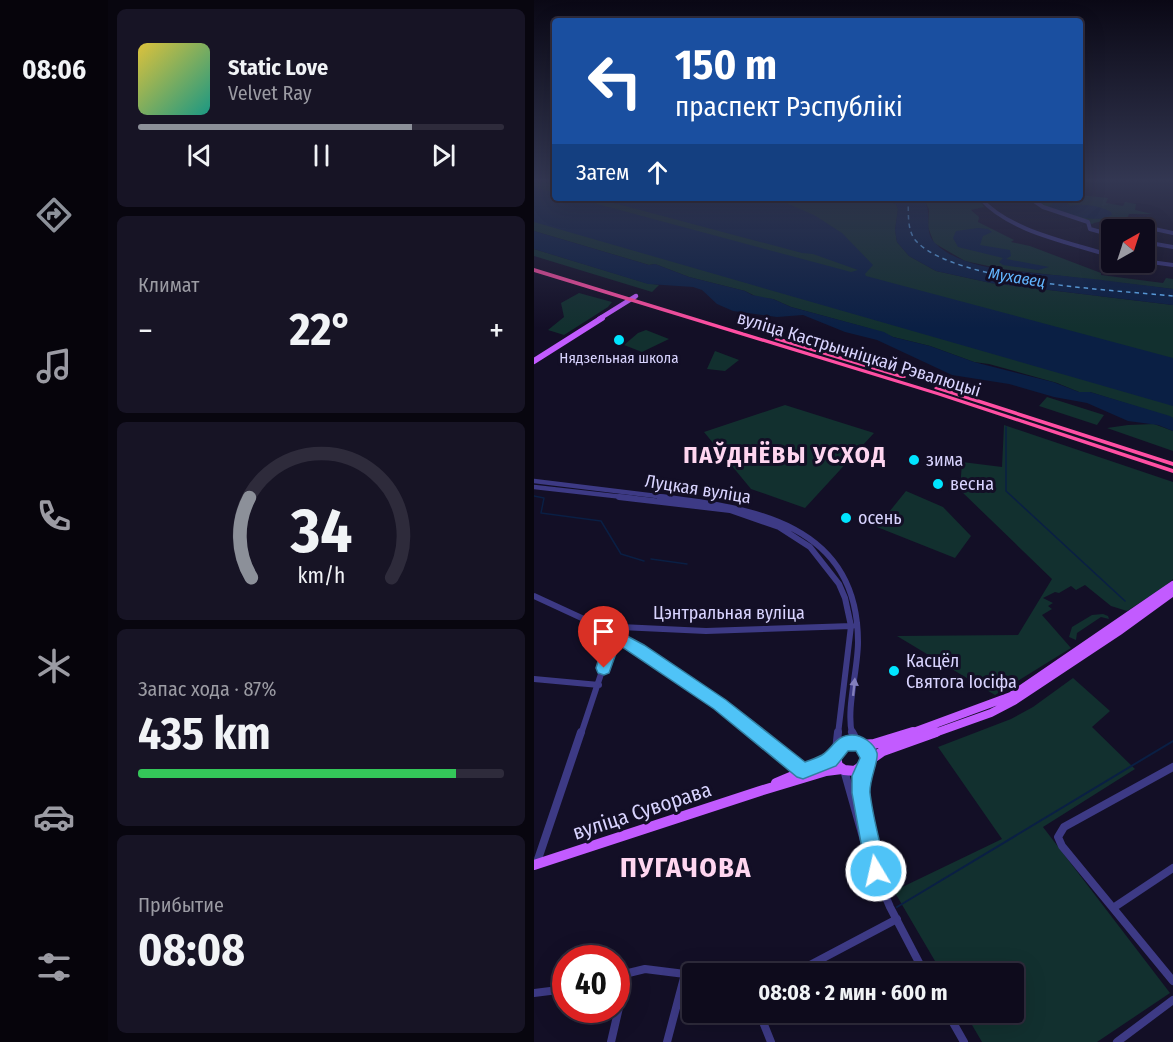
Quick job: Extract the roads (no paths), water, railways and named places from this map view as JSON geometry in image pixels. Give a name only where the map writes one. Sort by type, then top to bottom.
[{"type":"highway","name":"вуліца Кастрычніцкай Рэвалюцыі","points":[[534,266],[633,298]]},
{"type":"highway","name":"вуліца Кастрычніцкай Рэвалюцыі","points":[[534,270],[741,330],[983,405],[1173,471]]},
{"type":"highway","name":"вуліца Кастрычніцкай Рэвалюцыі","points":[[1000,411],[1173,464]]},
{"type":"main road","points":[[534,361],[633,298]]},
{"type":"main road","points":[[1173,585],[1011,696],[927,728],[874,744],[843,745],[836,753],[836,762],[843,769],[855,771],[879,753],[900,744],[991,713],[1014,701],[1118,632],[1173,592]]},
{"type":"main road","points":[[860,744],[868,753],[866,764]]},
{"type":"main road","name":"вуліца Суворава","points":[[760,791],[826,762],[836,753]]},
{"type":"main road","name":"вуліца Суворава","points":[[535,866],[760,791],[826,771],[843,769]]},
{"type":"street","points":[[1034,231],[1101,252]]},
{"type":"street","points":[[1155,244],[1173,247]]},
{"type":"street","points":[[1155,263],[1173,266]]},
{"type":"street","name":"Луцкая вуліца","points":[[534,482],[730,510],[779,527],[810,547],[839,584],[845,598],[851,626],[836,753]]},
{"type":"street","name":"Луцкая вуліца","points":[[534,487],[687,503],[716,503],[748,510],[779,521],[809,538],[834,563],[845,579],[852,596],[858,626],[850,723],[852,733],[860,744]]},
{"type":"street","name":"Цэнтральная вуліца","points":[[534,596],[599,627],[706,631],[858,626]]},
{"type":"street","points":[[599,627],[639,649],[720,705],[803,771]]},
{"type":"street","points":[[535,866],[614,635],[620,628]]},
{"type":"street","points":[[534,679],[598,685]]},
{"type":"street","points":[[866,764],[861,781],[861,793],[876,871]]},
{"type":"street","points":[[1173,767],[1064,827],[1058,834],[1062,846],[1173,981]]},
{"type":"street","points":[[843,769],[850,786],[856,822],[897,919],[919,963]]},
{"type":"street","points":[[1113,908],[1173,868]]},
{"type":"street","points":[[814,963],[897,919]]},
{"type":"street","points":[[630,973],[652,969],[682,973]]},
{"type":"street","points":[[534,993],[552,991]]},
{"type":"street","points":[[668,1042],[682,997]]},
{"type":"street","points":[[1117,1042],[1173,1000]]},
{"type":"street","points":[[611,1042],[615,1023]]},
{"type":"street","points":[[763,1023],[771,1042]]},
{"type":"street","points":[[953,1023],[964,1042]]},
{"type":"water","points":[[534,231],[649,265],[655,264],[689,277],[884,332],[893,337],[930,346],[974,362],[1053,382],[1079,392],[1090,392],[1170,416],[1173,418],[1173,431],[1158,425],[1128,421],[1087,403],[1054,397],[1009,384],[952,375],[877,340],[845,332],[803,315],[777,317],[733,311],[717,304],[702,290],[693,287],[648,284],[534,249]]},
{"type":"water","points":[[564,231],[697,231],[851,272],[858,270],[813,254],[718,231],[838,231],[873,265],[865,274],[866,276],[1173,358],[1173,406]]},
{"type":"water","name":"Мухавец","points":[[895,231],[929,231],[936,244],[949,254],[965,261],[1001,270],[1173,289],[1173,305],[991,283],[936,271],[909,256],[897,242]]},
{"type":"water","points":[[956,231],[990,231],[992,232],[983,236],[980,245],[1010,250],[1011,256],[1006,259],[1049,267],[1038,270],[1003,265],[999,262],[1003,258],[958,247],[953,238]]},
{"type":"waterway","points":[[1006,427],[1006,491],[1125,601]]},
{"type":"waterway","points":[[534,496],[544,498],[541,513],[601,521],[621,554],[644,561]]},
{"type":"waterway","points":[[651,559],[687,564]]},
{"type":"waterway","points":[[897,907],[1173,741]]},
{"type":"place","name":"Нядзельная школа","points":[[619,340]]},
{"type":"place","name":"зима","points":[[914,460]]},
{"type":"place","name":"весна","points":[[938,484]]},
{"type":"place","name":"осень","points":[[846,518]]},
{"type":"place","name":"Касцёл Святога Іосіфа","points":[[894,671]]},
{"type":"district","name":"ПАЎДНЁВЫ УСХОД","points":[[785,455]]},
{"type":"district","name":"ПУГАЧОВА","points":[[686,867]]}]
